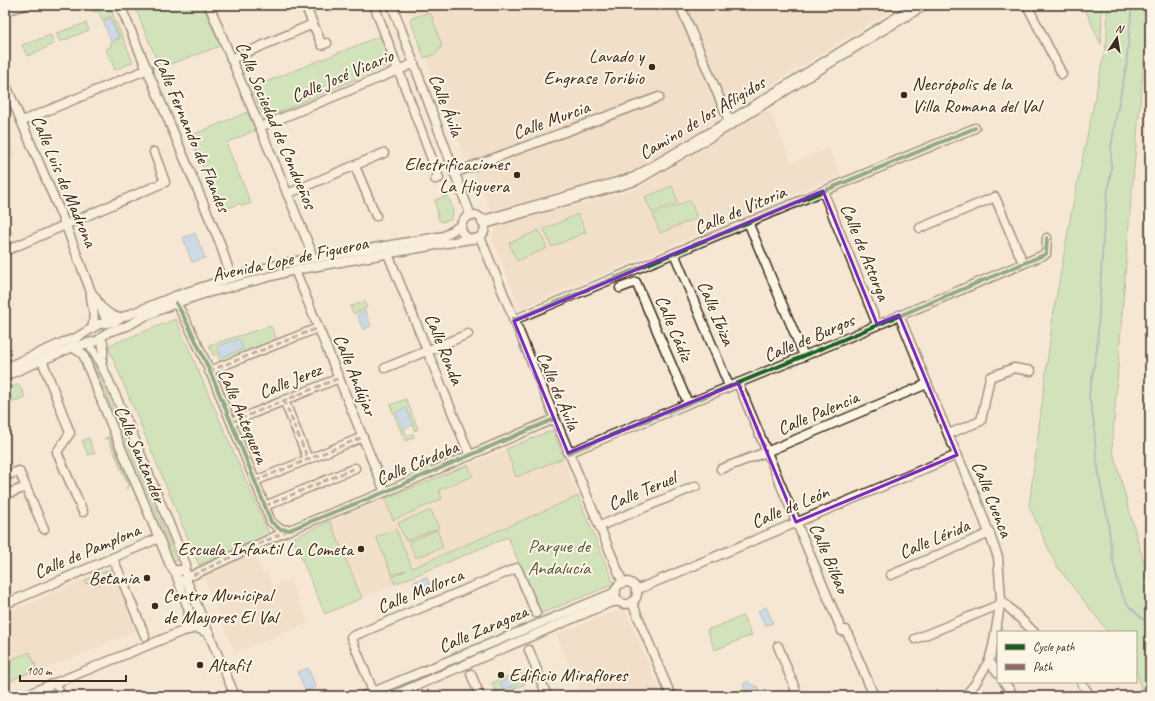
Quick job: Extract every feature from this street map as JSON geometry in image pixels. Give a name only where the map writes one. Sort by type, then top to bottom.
[{"type":"street","points":[[5,10],[25,5]]},
{"type":"street","name":"Calle Fernando de Flandes","points":[[120,5],[220,243],[231,277]]},
{"type":"street","name":"Calle Sociedad de Condueños","points":[[209,5],[310,248],[312,258]]},
{"type":"street","points":[[305,5],[322,45],[327,43]]},
{"type":"street","name":"Calle Ávila","points":[[374,5],[439,178],[435,179]]},
{"type":"street","name":"Calle Ávila","points":[[392,5],[469,211],[469,216]]},
{"type":"street","points":[[680,5],[730,123]]},
{"type":"street","name":"Camino de los Afligidos","points":[[484,222],[635,179],[730,123],[921,5]]},
{"type":"street","points":[[1027,5],[1062,74]]},
{"type":"street","points":[[231,59],[313,24]]},
{"type":"street","name":"Calle José Vicario","points":[[260,127],[414,64]]},
{"type":"street","points":[[22,122],[148,69]]},
{"type":"street","name":"Calle Luis de Madrona","points":[[5,83],[66,226],[97,306],[101,311],[102,321]]},
{"type":"street","name":"Calle Murcia","points":[[454,173],[659,97]]},
{"type":"street","name":"Calle de Vitoria","points":[[514,320],[975,128]]},
{"type":"street","points":[[5,252],[165,182],[154,152]]},
{"type":"street","points":[[287,194],[384,154]]},
{"type":"street","points":[[355,166],[376,216]]},
{"type":"street","name":"Calle de Astorga","points":[[822,191],[877,324]]},
{"type":"street","points":[[920,228],[995,197],[1023,263]]},
{"type":"street","points":[[469,216],[479,217],[484,222],[484,231],[480,238],[470,239],[463,234],[461,225],[464,219],[469,216]]},
{"type":"street","points":[[748,222],[804,356]]},
{"type":"street","name":"Avenida Lope de Figueroa","points":[[71,339],[73,335],[102,321],[114,322],[175,296],[231,277],[280,264],[444,236],[461,225]]},
{"type":"street","name":"Calle de Ávila","points":[[480,238],[488,254],[554,419],[623,583]]},
{"type":"street","name":"Calle de Burgos","points":[[568,453],[1046,254],[1047,238]]},
{"type":"street","name":"Avenida Lope de Figueroa","points":[[5,376],[42,360],[95,344],[145,316],[176,303],[232,286],[295,270],[470,239]]},
{"type":"street","name":"Calle Ibiza","points":[[674,253],[729,386]]},
{"type":"street","name":"Calle Ronda","points":[[388,254],[470,456]]},
{"type":"street","name":"Calle Andújar","points":[[295,270],[386,492]]},
{"type":"street","name":"Calle Cádiz","points":[[620,288],[636,282],[688,403]]},
{"type":"street","name":"Calle Antequera","points":[[176,303],[184,316],[232,422],[271,522],[280,529],[289,530]]},
{"type":"street","name":"Calle Luis de Madrona","points":[[97,306],[111,315],[121,318]]},
{"type":"street","name":"Calle Luis de Madrona","points":[[97,306],[94,316],[102,321]]},
{"type":"street","name":"Calle Cuenca","points":[[899,315],[990,533],[998,557],[1001,602],[989,661],[975,684],[964,696]]},
{"type":"street","points":[[102,321],[108,332]]},
{"type":"street","name":"Avenida Lope de Figueroa","points":[[5,368],[88,332],[102,321]]},
{"type":"street","name":"Avenida Lope de Figueroa","points":[[75,349],[73,347],[95,344],[108,332],[122,328]]},
{"type":"street","points":[[209,371],[318,328]]},
{"type":"street","points":[[88,332],[87,335],[95,344]]},
{"type":"street","points":[[385,368],[468,334]]},
{"type":"street","name":"Calle Santander","points":[[95,344],[95,352],[100,360]]},
{"type":"street","name":"Calle Santander","points":[[75,349],[83,354],[111,427],[170,565],[173,570],[180,571],[186,565],[133,435],[100,360],[95,344]]},
{"type":"street","points":[[75,349],[86,350],[100,360]]},
{"type":"street","points":[[42,360],[70,433],[57,452],[83,512]]},
{"type":"street","points":[[948,434],[981,421],[990,377],[1014,368],[1031,370]]},
{"type":"street","name":"Calle Jerez","points":[[232,422],[339,378]]},
{"type":"street","name":"Calle Bilbao","points":[[738,383],[842,632],[846,630],[874,696]]},
{"type":"street","name":"Calle Palencia","points":[[721,469],[766,452],[927,384]]},
{"type":"street","points":[[284,400],[308,459]]},
{"type":"street","name":"Calle Córdoba","points":[[186,578],[289,530],[386,492],[554,419]]},
{"type":"street","points":[[255,481],[363,436]]},
{"type":"street","name":"Calle de León","points":[[636,590],[957,455]]},
{"type":"street","points":[[265,506],[355,468]]},
{"type":"street","points":[[5,476],[19,471],[44,528]]},
{"type":"street","name":"Calle Teruel","points":[[600,526],[696,486]]},
{"type":"street","points":[[5,488],[8,494],[26,487]]},
{"type":"street","name":"Calle Lérida","points":[[891,575],[990,533]]},
{"type":"street","name":"Calle de Pamplona","points":[[5,604],[159,538]]},
{"type":"street","points":[[113,558],[144,635]]},
{"type":"street","name":"Calle Mallorca","points":[[374,694],[351,637],[517,568],[536,613]]},
{"type":"street","points":[[180,571],[176,576],[186,578]]},
{"type":"street","points":[[183,632],[186,626],[189,611],[186,578]]},
{"type":"street","points":[[186,578],[235,696]]},
{"type":"street","points":[[623,583],[632,584],[636,590],[636,597],[632,602],[625,604],[617,598],[616,592],[618,586],[623,583]]},
{"type":"street","name":"Calle Zaragoza","points":[[363,696],[374,694],[616,592]]},
{"type":"street","name":"Calle Zaragoza","points":[[392,696],[609,603],[619,601]]},
{"type":"street","points":[[632,602],[671,696]]},
{"type":"street","points":[[916,639],[1001,602],[1033,631]]},
{"type":"street","points":[[23,696],[183,632],[197,628],[210,634]]},
{"type":"street","points":[[778,646],[798,696]]},
{"type":"street","points":[[529,650],[547,696]]},
{"type":"street","points":[[989,661],[997,672]]},
{"type":"street","points":[[471,674],[480,696]]},
{"type":"street","points":[[56,683],[60,695]]},
{"type":"street","points":[[1005,683],[1014,696]]},
{"type":"street","points":[[1082,683],[1090,696]]},
{"type":"highlighted area","points":[[823,191],[877,324],[899,315],[957,455],[796,522],[738,383],[568,453],[514,321]]},
{"type":"shaded area","points":[[406,5],[904,5],[877,19],[633,172],[491,211],[450,124]]},
{"type":"shaded area","points":[[765,110],[770,111],[792,163],[829,148],[841,175],[522,308],[519,307],[492,238],[494,230],[500,225],[636,189]]},
{"type":"shaded area","points":[[5,127],[17,157],[5,163]]},
{"type":"shaded area","points":[[5,212],[15,236],[5,240]]},
{"type":"shaded area","points":[[552,430],[578,496],[392,576],[395,584],[362,598],[330,521]]},
{"type":"shaded area","points":[[254,553],[263,573],[267,572],[273,586],[290,579],[309,623],[235,653],[202,574]]},
{"type":"shaded area","points":[[110,569],[137,631],[5,686],[5,613]]},
{"type":"shaded area","points":[[619,610],[624,610],[627,613],[662,696],[582,696],[556,634]]},
{"type":"green space","points":[[90,5],[109,5],[133,62],[115,70],[106,49],[111,47],[110,43],[113,41],[115,43],[117,42],[116,40],[120,38],[111,16],[102,20],[98,11],[93,12]]},
{"type":"green space","points":[[134,5],[203,5],[220,46],[160,68]]},
{"type":"green space","points":[[1083,5],[1102,5],[1101,44]]},
{"type":"green space","points":[[1107,5],[1149,5],[1129,223],[1112,448],[1150,585],[1150,696],[1143,696],[1137,674],[1137,631],[1107,631],[1056,565],[1029,506],[1053,316],[1071,214],[1107,40]]},
{"type":"green space","points":[[427,13],[431,14],[442,46],[436,54],[424,58],[410,19]]},
{"type":"green space","points":[[86,23],[89,30],[60,42],[56,33]]},
{"type":"green space","points":[[51,35],[54,44],[27,56],[22,45]]},
{"type":"green space","points":[[380,36],[391,64],[270,116],[263,115],[251,88]]},
{"type":"green space","points":[[247,112],[256,130],[226,143],[251,203],[242,206],[241,203],[220,211],[190,136]]},
{"type":"green space","points":[[672,186],[678,202],[652,213],[645,197]]},
{"type":"green space","points":[[447,196],[449,197],[453,211],[452,219],[443,222],[439,220],[435,200]]},
{"type":"green space","points":[[690,200],[697,218],[660,233],[653,215]]},
{"type":"green space","points":[[578,214],[586,232],[552,247],[544,229]]},
{"type":"green space","points":[[539,230],[547,248],[517,261],[509,243]]},
{"type":"green space","points":[[364,301],[367,308],[354,314],[350,307]]},
{"type":"green space","points":[[176,319],[269,534],[199,565],[109,349],[110,345]]},
{"type":"green space","points":[[271,326],[277,340],[221,363],[217,354],[213,355],[209,345]]},
{"type":"green space","points":[[86,356],[91,357],[177,561],[172,563]]},
{"type":"green space","points":[[19,384],[25,397],[5,405],[5,390]]},
{"type":"green space","points":[[406,399],[418,429],[415,431],[406,409],[397,412],[406,435],[413,434],[414,437],[405,441],[390,405]]},
{"type":"green space","points":[[552,430],[564,458],[516,477],[506,449]]},
{"type":"green space","points":[[109,436],[130,485],[126,489],[128,485],[108,438],[104,439]]},
{"type":"green space","points":[[89,438],[90,444],[95,453],[88,455],[82,441]]},
{"type":"green space","points":[[468,465],[473,476],[439,490],[442,499],[393,520],[385,499]]},
{"type":"green space","name":"Parque de Andalucía","points":[[578,496],[614,584],[540,614],[508,537],[395,584],[392,577],[407,570],[392,575],[376,537],[396,529],[412,568]]},
{"type":"green space","points":[[431,510],[439,528],[406,541],[398,523]]},
{"type":"green space","points":[[330,521],[362,598],[325,614],[293,538]]},
{"type":"green space","points":[[437,530],[443,547],[416,558],[409,542]]},
{"type":"green space","points":[[110,569],[114,578],[95,586],[93,582],[86,584],[85,580]]},
{"type":"green space","points":[[743,616],[752,635],[715,650],[707,630]]},
{"type":"green space","points":[[530,630],[531,634],[383,696],[380,694],[380,692]]},
{"type":"green space","points":[[30,652],[37,669],[5,683],[5,662]]},
{"type":"green space","points":[[520,671],[525,684],[497,696],[492,683]]},
{"type":"water","points":[[110,18],[119,38],[111,41],[103,21]]},
{"type":"water","points":[[195,233],[205,258],[192,262],[183,238]]},
{"type":"water","points":[[365,311],[371,326],[363,330],[357,315]]},
{"type":"water","points":[[240,339],[243,349],[222,357],[217,346]]},
{"type":"water","points":[[406,408],[413,425],[403,429],[396,412]]},
{"type":"water","points":[[426,577],[430,584],[416,590],[413,582]]},
{"type":"water","points":[[766,607],[773,623],[765,626],[758,611]]},
{"type":"water","points":[[308,668],[316,687],[305,691],[298,672]]},
{"type":"water","points":[[513,677],[517,685],[503,690],[500,683]]},
{"type":"water","points":[[748,681],[752,685],[758,687],[757,691],[750,693],[744,689],[744,683]]},
{"type":"waterway","points":[[1132,5],[1126,68],[1111,149],[1111,171],[1103,238],[1097,349],[1089,395],[1094,424],[1096,454],[1101,488],[1108,520],[1112,557],[1119,586],[1123,597],[1130,607],[1150,626]]},
{"type":"marked path","points":[[209,371],[318,328]]},
{"type":"marked path","points":[[232,422],[339,378]]},
{"type":"marked path","points":[[738,383],[766,452]]},
{"type":"marked path","points":[[284,400],[308,459]]},
{"type":"marked path","points":[[255,481],[363,437]]},
{"type":"marked path","points":[[265,506],[355,468]]},
{"type":"marked path","points":[[193,575],[287,531]]},
{"type":"cycle path","points":[[513,319],[975,128]]},
{"type":"cycle path","points":[[568,453],[1046,254],[1047,238]]},
{"type":"cycle path","points":[[176,303],[192,332],[215,383],[271,522],[280,529],[289,530],[385,492],[554,419]]},
{"type":"place","name":"Lavado y Engrase Toribio","points":[[652,67]]},
{"type":"place","name":"Necrópolis de la Villa Romana del Val","points":[[904,95]]},
{"type":"place","name":"Electrificaciones La Higuera","points":[[517,175]]},
{"type":"place","name":"Escuela Infantil La Cometa","points":[[361,549]]},
{"type":"place","name":"Betania","points":[[147,578]]},
{"type":"place","name":"Centro Municipal de Mayores El Val","points":[[155,606]]},
{"type":"place","name":"Altafit","points":[[200,665]]},
{"type":"place","name":"Edificio Miraflores","points":[[501,675]]}]
